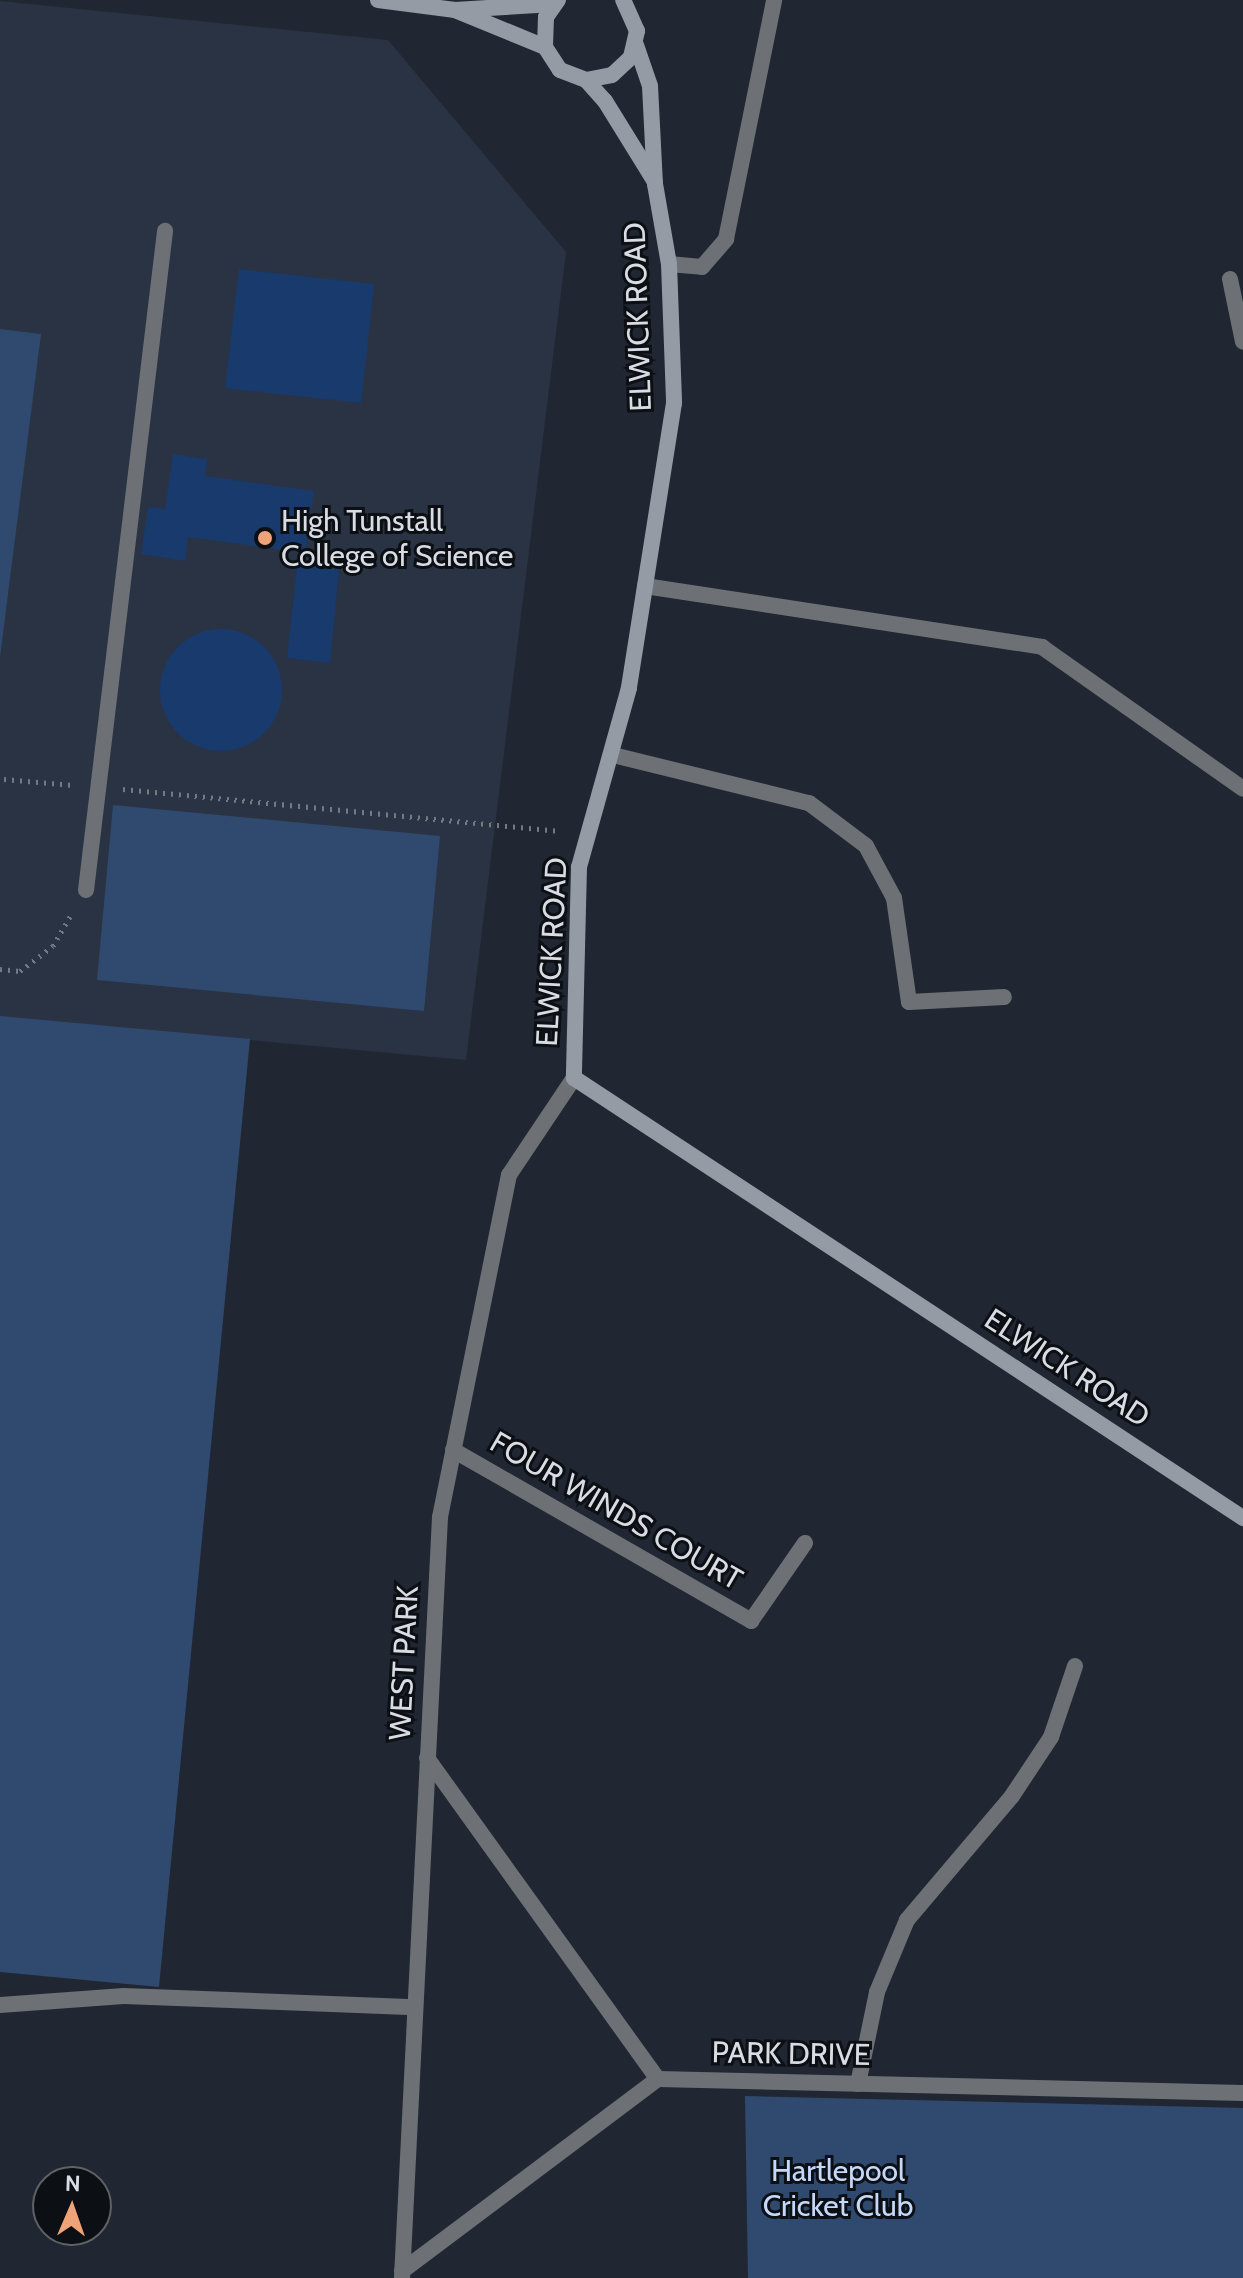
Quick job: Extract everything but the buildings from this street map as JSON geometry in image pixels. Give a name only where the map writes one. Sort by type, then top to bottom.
[{"type":"street","name":"ELWICK ROAD","points":[[378,0],[455,10],[556,2],[543,32],[545,47],[560,70],[586,80],[605,101],[655,184]]},
{"type":"street","points":[[623,0],[635,17]]},
{"type":"street","points":[[635,17],[642,0]]},
{"type":"street","points":[[669,264],[702,267],[726,239],[774,0]]},
{"type":"street","name":"ELWICK ROAD","points":[[455,10],[545,47]]},
{"type":"street","name":"ELWICK ROAD","points":[[635,17],[636,45],[650,86],[655,184],[669,264],[674,403],[645,586],[613,755],[579,867],[574,1078],[1243,1518]]},
{"type":"street","points":[[586,80],[612,75],[636,45]]},
{"type":"street","points":[[86,890],[165,231]]},
{"type":"street","points":[[1230,279],[1243,342]]},
{"type":"street","points":[[645,586],[1042,647],[1243,789]]},
{"type":"street","points":[[613,755],[809,803],[866,846],[894,898],[909,1002],[1004,997]]},
{"type":"street","name":"WEST PARK","points":[[402,2275],[440,1517],[509,1175],[574,1078]]},
{"type":"street","name":"FOUR WINDS COURT","points":[[453,1450],[751,1621],[805,1543]]},
{"type":"street","points":[[858,2084],[877,1992],[907,1920],[1012,1796],[1051,1737],[1075,1666]]},
{"type":"street","points":[[402,2275],[658,2079],[427,1758]]},
{"type":"street","points":[[0,2005],[124,1996],[415,2007]]},
{"type":"street","name":"PARK DRIVE","points":[[658,2079],[1243,2093]]},
{"type":"path","points":[[4,779],[560,831]]},
{"type":"path","points":[[0,969],[20,971],[53,946],[86,890]]},
{"type":"shaded area","name":"High Tunstall College of Science","points":[[0,1],[388,40],[566,252],[466,1060],[0,1017]]},
{"type":"green space","points":[[0,329],[41,334],[0,657]]},
{"type":"green space","points":[[113,805],[440,836],[424,1011],[97,980]]},
{"type":"green space","points":[[0,1016],[250,1039],[159,1987],[0,1972]]},
{"type":"green space","name":"Hartlepool Cricket Club","points":[[745,2096],[1243,2108],[1243,2278],[748,2278]]},
{"type":"place","name":"High Tunstall College of Science","points":[[265,538]]}]
